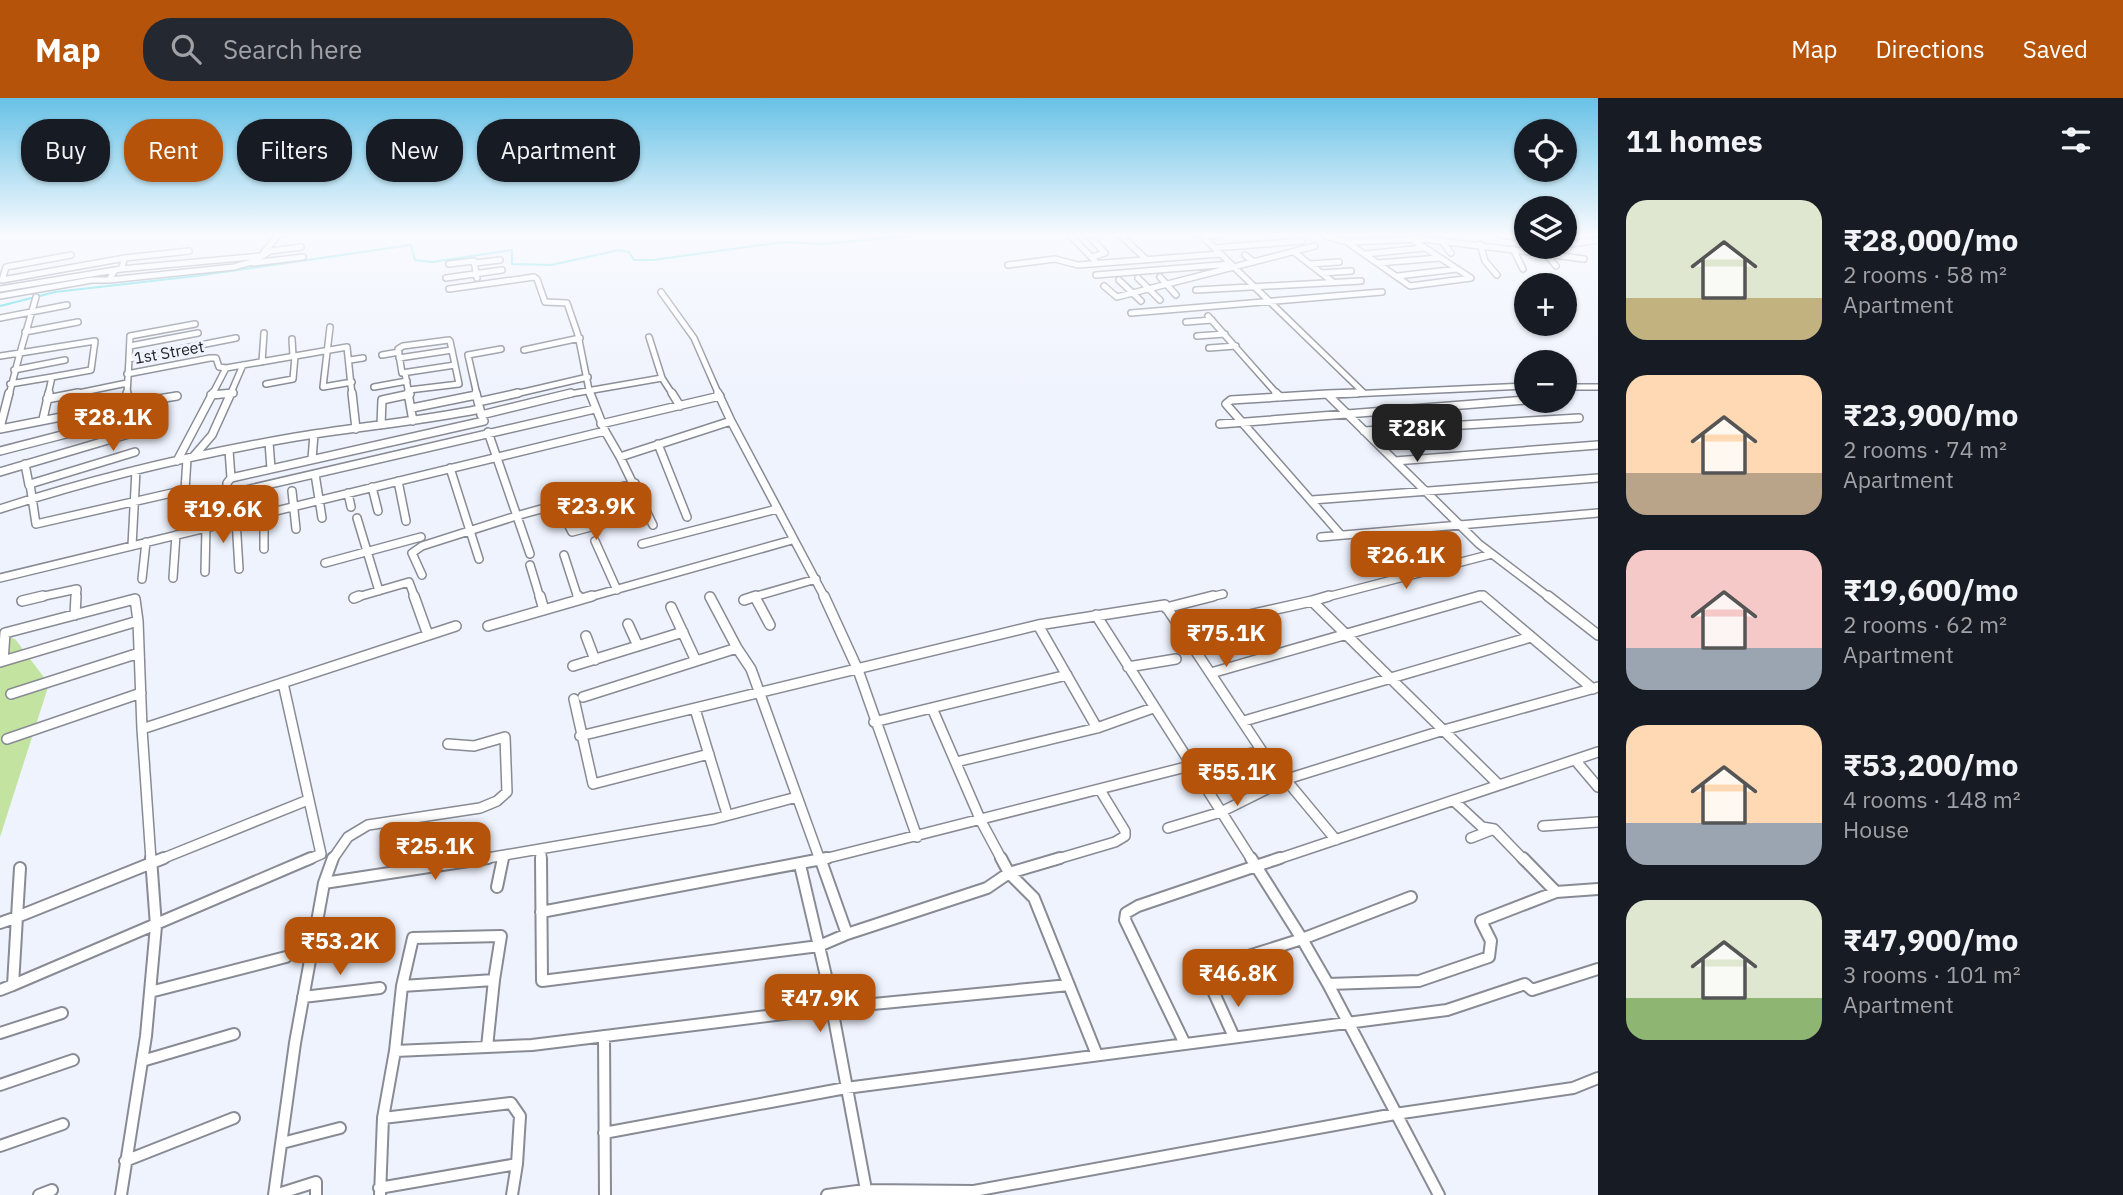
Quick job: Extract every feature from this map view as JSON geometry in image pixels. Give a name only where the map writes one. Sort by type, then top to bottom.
[{"type":"street","points":[[0,296],[56,286]]},
{"type":"street","points":[[449,289],[465,286]]},
{"type":"street","points":[[539,286],[545,302],[567,303],[580,338],[595,409],[635,484],[653,525]]},
{"type":"street","points":[[1104,286],[1117,297],[1157,286]]},
{"type":"street","points":[[1127,286],[1141,301]]},
{"type":"street","points":[[1168,286],[1176,295]]},
{"type":"street","points":[[1196,290],[1249,286]]},
{"type":"street","points":[[1252,286],[1364,393]]},
{"type":"street","points":[[1150,288],[1160,300]]},
{"type":"street","points":[[661,292],[694,338],[731,421],[792,540],[816,579],[858,670],[874,722],[917,837]]},
{"type":"street","points":[[1131,313],[1382,292]]},
{"type":"street","points":[[36,297],[10,384],[0,429],[177,396]]},
{"type":"street","points":[[0,318],[67,306]]},
{"type":"street","points":[[1186,322],[1210,318],[1280,397]]},
{"type":"street","points":[[25,332],[78,322]]},
{"type":"street","points":[[127,404],[131,336],[195,324]]},
{"type":"street","points":[[330,327],[323,387],[352,382]]},
{"type":"street","points":[[130,346],[198,333]]},
{"type":"street","points":[[262,362],[264,333]]},
{"type":"street","points":[[1197,336],[1225,334]]},
{"type":"street","points":[[649,337],[662,378],[680,406]]},
{"type":"street","points":[[129,359],[236,338]]},
{"type":"street","points":[[524,350],[580,338]]},
{"type":"street","points":[[266,384],[293,379],[292,339]]},
{"type":"street","points":[[381,425],[382,400],[410,392],[457,386],[455,365],[450,341],[443,339],[400,348],[400,370],[405,373],[455,365]]},
{"type":"street","points":[[0,356],[95,341],[91,370],[10,384]]},
{"type":"street","points":[[1209,348],[1236,346]]},
{"type":"street","points":[[177,461],[226,368],[326,349],[347,347],[356,429]]},
{"type":"street","points":[[501,349],[468,355],[480,408],[530,554]]},
{"type":"street","points":[[382,355],[452,350]]},
{"type":"street","name":"1st Street","points":[[127,374],[216,358],[219,367],[226,368]]},
{"type":"street","points":[[350,360],[363,358]]},
{"type":"street","points":[[14,370],[65,360]]},
{"type":"street","points":[[25,464],[36,524],[39,525],[185,490],[190,458],[212,435],[233,393],[243,365]]},
{"type":"street","points":[[405,373],[413,421]]},
{"type":"street","points":[[43,419],[52,377]]},
{"type":"street","points":[[239,569],[227,483],[231,478],[312,459],[588,377]]},
{"type":"street","points":[[0,509],[66,487],[269,442],[413,421],[662,378]]},
{"type":"street","points":[[373,387],[407,381]]},
{"type":"street","points":[[47,399],[127,383]]},
{"type":"street","points":[[1341,535],[1227,402],[1327,394],[1514,387]]},
{"type":"street","points":[[1577,387],[1598,387]]},
{"type":"street","points":[[211,396],[233,393]]},
{"type":"street","points":[[1327,394],[1492,554],[1598,635]]},
{"type":"street","points":[[0,578],[496,457],[720,396]]},
{"type":"street","points":[[0,472],[132,433],[155,400]]},
{"type":"street","points":[[1220,424],[1514,401]]},
{"type":"street","points":[[412,408],[480,408]]},
{"type":"street","points":[[228,494],[595,409]]},
{"type":"street","points":[[84,412],[85,429]]},
{"type":"street","points":[[1364,431],[1579,418]]},
{"type":"street","points":[[0,451],[116,421]]},
{"type":"street","points":[[620,457],[731,421]]},
{"type":"street","points":[[312,459],[314,434]]},
{"type":"street","points":[[269,442],[271,469]]},
{"type":"street","points":[[658,444],[687,517]]},
{"type":"street","points":[[1395,461],[1598,446]]},
{"type":"street","points":[[86,447],[91,465]]},
{"type":"street","points":[[229,450],[231,478]]},
{"type":"street","points":[[29,485],[135,452]]},
{"type":"street","points":[[450,468],[479,559]]},
{"type":"street","points":[[132,546],[136,470]]},
{"type":"street","points":[[315,474],[321,519]]},
{"type":"street","points":[[1312,500],[1598,478]]},
{"type":"street","points":[[398,481],[406,521]]},
{"type":"street","points":[[422,575],[412,556],[414,550],[516,516],[635,484]]},
{"type":"street","points":[[372,487],[378,511]]},
{"type":"street","points":[[292,491],[296,530]]},
{"type":"street","points":[[348,493],[351,508]]},
{"type":"street","points":[[264,495],[264,549]]},
{"type":"street","points":[[558,505],[572,532],[579,532],[606,523],[592,495]]},
{"type":"street","points":[[642,544],[777,509]]},
{"type":"street","points":[[1321,537],[1598,513]]},
{"type":"street","points":[[357,518],[379,591]]},
{"type":"street","points":[[205,572],[206,527]]},
{"type":"street","points":[[173,578],[176,535]]},
{"type":"street","points":[[325,563],[421,537]]},
{"type":"street","points":[[488,626],[792,540]]},
{"type":"street","points":[[595,541],[617,590]]},
{"type":"street","points":[[142,579],[146,542]]},
{"type":"street","points":[[1182,629],[1312,601],[1492,554]]},
{"type":"street","points":[[564,555],[579,600]]},
{"type":"street","points":[[530,565],[544,610]]},
{"type":"street","points":[[744,600],[816,579]]},
{"type":"street","points":[[354,598],[409,582],[428,635]]},
{"type":"street","points":[[22,601],[77,589],[75,615]]},
{"type":"street","points":[[1166,608],[1223,594]]},
{"type":"street","points":[[1211,673],[1482,596],[1595,688]]},
{"type":"street","points":[[710,597],[751,669],[847,934]]},
{"type":"street","points":[[755,597],[770,625]]},
{"type":"street","points":[[121,1195],[142,1061],[156,926],[142,729],[138,621],[135,598],[5,633],[1,661],[138,621]]},
{"type":"street","points":[[1312,601],[1499,785]]},
{"type":"street","points":[[580,736],[1038,625],[1165,605],[1262,751],[1336,840]]},
{"type":"street","points":[[671,607],[696,661]]},
{"type":"street","points":[[1096,615],[1302,939],[1439,1195]]},
{"type":"street","points":[[628,624],[638,646]]},
{"type":"street","points":[[1038,625],[1097,728]]},
{"type":"street","points":[[142,729],[456,626]]},
{"type":"street","points":[[573,666],[683,632]]},
{"type":"street","points":[[586,636],[595,660]]},
{"type":"street","points":[[1244,721],[1531,638]]},
{"type":"street","points":[[709,754],[593,784],[580,736],[578,698],[737,648]]},
{"type":"street","points":[[11,694],[139,653]]},
{"type":"street","points":[[1128,667],[1176,659]]},
{"type":"street","points":[[874,722],[1067,676]]},
{"type":"street","points":[[0,990],[321,854],[283,683]]},
{"type":"street","points":[[1168,828],[1221,812],[1287,779],[1444,730],[1595,688]]},
{"type":"street","points":[[7,739],[141,693]]},
{"type":"street","points":[[932,708],[981,821],[1009,873],[1034,898],[1097,1055]]},
{"type":"street","points":[[956,762],[1097,728],[1153,708]]},
{"type":"street","points":[[695,709],[727,814]]},
{"type":"street","points":[[316,1195],[316,1182],[274,1195],[303,998],[327,872],[345,839],[367,825],[485,807],[504,798],[507,792],[505,737],[474,746],[448,744]]},
{"type":"street","points":[[541,912],[800,865],[1190,766],[1262,751]]},
{"type":"street","points":[[1185,1044],[1125,920],[1126,913],[1138,906],[1598,752]]},
{"type":"street","points":[[1576,761],[1598,787]]},
{"type":"street","points":[[541,850],[542,981],[818,946],[987,888],[1009,873],[1125,836],[1125,831],[1100,790]]},
{"type":"street","points":[[324,883],[541,850],[714,819],[797,797]]},
{"type":"street","points":[[0,923],[307,800]]},
{"type":"street","points":[[1454,801],[1482,827],[1494,829],[1556,892]]},
{"type":"street","points":[[1544,826],[1598,822]]},
{"type":"street","points":[[1471,838],[1494,829]]},
{"type":"street","points":[[497,887],[503,856]]},
{"type":"street","points":[[800,865],[832,1008],[866,1192]]},
{"type":"street","points":[[13,985],[20,868]]},
{"type":"street","points":[[1328,984],[1419,981],[1489,957],[1491,941],[1480,921],[1556,892],[1598,889]]},
{"type":"street","points":[[1223,964],[1302,939],[1411,897]]},
{"type":"street","points":[[487,1047],[494,979],[502,936],[413,938],[402,986],[395,1051],[383,1118],[379,1191],[517,1164]]},
{"type":"street","points":[[150,992],[286,957]]},
{"type":"street","points":[[604,1133],[846,1088],[1447,1010],[1525,984],[1532,990],[1598,970]]},
{"type":"street","points":[[402,986],[494,979]]},
{"type":"street","points":[[395,1051],[532,1045],[832,1008],[1069,985]]},
{"type":"street","points":[[303,998],[380,988]]},
{"type":"street","points":[[1214,993],[1234,1037]]},
{"type":"street","points":[[0,1033],[62,1013]]},
{"type":"street","points":[[142,1061],[234,1034]]},
{"type":"street","points":[[604,1036],[605,1195]]},
{"type":"street","points":[[0,1085],[73,1060]]},
{"type":"street","points":[[827,1195],[974,1191],[1395,1114],[1562,1090],[1598,1078]]},
{"type":"street","points":[[383,1118],[511,1103],[520,1116],[512,1195]]},
{"type":"street","points":[[125,1161],[234,1118]]},
{"type":"street","points":[[0,1146],[63,1124]]},
{"type":"street","points":[[282,1143],[340,1128]]},
{"type":"street","points":[[39,1195],[52,1190]]},
{"type":"green space","points":[[0,634],[15,639],[49,684],[0,837]]},
{"type":"waterway","points":[[0,306],[55,292],[106,286]]}]
